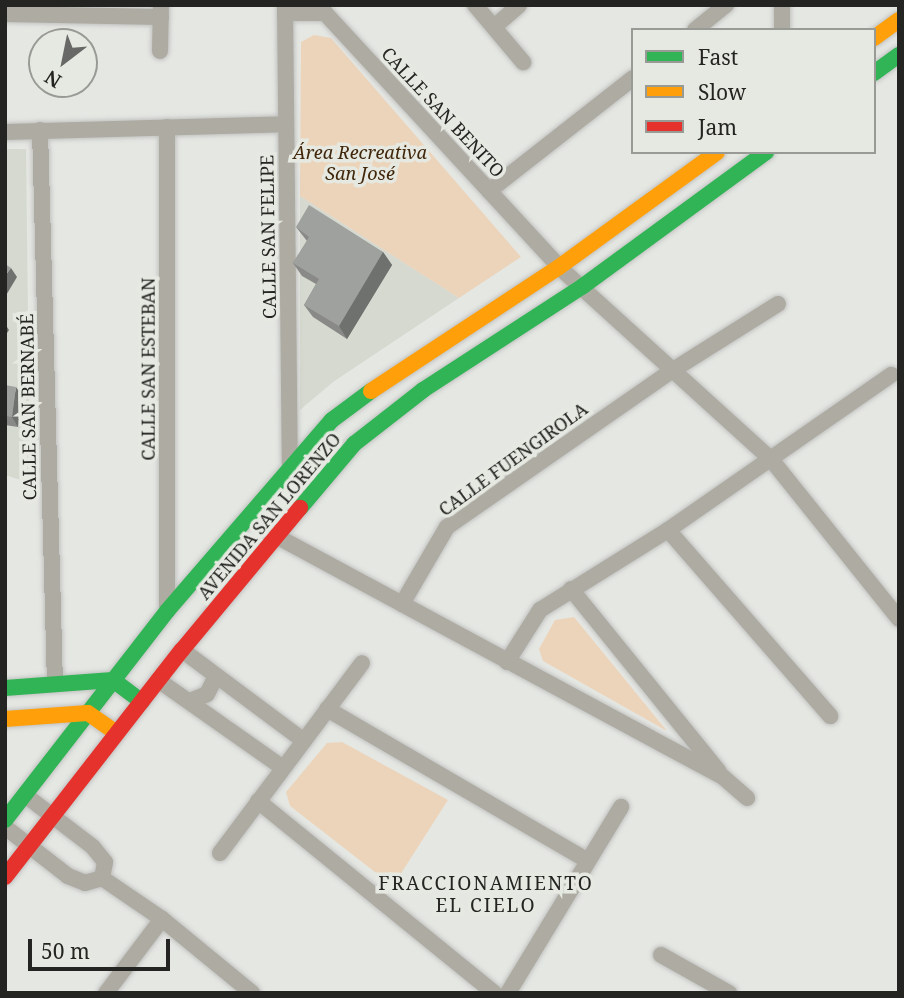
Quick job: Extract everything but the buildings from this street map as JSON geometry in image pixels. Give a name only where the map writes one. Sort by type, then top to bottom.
[{"type":"street","points":[[475,5],[523,62]]},
{"type":"street","points":[[494,27],[519,5]]},
{"type":"street","points":[[697,28],[726,5]]},
{"type":"street","points":[[782,5],[782,28]]},
{"type":"street","name":"CALLE SAN FELIPE","points":[[285,9],[290,468]]},
{"type":"street","name":"CALLE SAN BENITO","points":[[285,9],[325,13],[559,267],[770,458],[899,619]]},
{"type":"street","points":[[6,14],[38,10],[161,11],[160,51]]},
{"type":"street","points":[[876,37],[899,20]]},
{"type":"street","points":[[876,72],[899,55]]},
{"type":"street","points":[[489,191],[631,80]]},
{"type":"street","points":[[5,132],[286,124]]},
{"type":"street","name":"CALLE SAN ESTEBAN","points":[[167,127],[181,622]]},
{"type":"street","name":"CALLE SAN BERNABÉ","points":[[40,130],[55,683]]},
{"type":"street","name":"AVENIDA SAN LORENZO","points":[[5,877],[182,650],[181,622],[290,468],[332,421],[406,364],[559,267],[714,154]]},
{"type":"street","name":"AVENIDA SAN LORENZO","points":[[5,820],[113,680],[276,536],[354,444],[423,390],[583,286],[763,154]]},
{"type":"street","name":"CALLE FUENGIROLA","points":[[402,604],[447,527],[673,370],[778,304]]},
{"type":"street","points":[[507,662],[540,610],[668,530],[891,375]]},
{"type":"street","points":[[668,530],[830,716]]},
{"type":"street","points":[[276,536],[723,777]]},
{"type":"street","points":[[571,589],[723,777],[747,798]]},
{"type":"street","points":[[182,650],[304,741]]},
{"type":"street","points":[[220,853],[362,663]]},
{"type":"street","points":[[190,701],[207,694],[216,676]]},
{"type":"street","points":[[5,688],[113,680],[142,702]]},
{"type":"street","points":[[158,680],[284,768]]},
{"type":"street","points":[[327,709],[587,861]]},
{"type":"street","points":[[5,719],[88,713],[117,733]]},
{"type":"street","points":[[25,795],[93,847],[105,863],[102,878]]},
{"type":"street","points":[[258,801],[494,993]]},
{"type":"street","points":[[508,993],[621,807]]},
{"type":"street","points":[[5,827],[68,876],[85,883],[102,878]]},
{"type":"street","points":[[102,878],[162,919],[252,993]]},
{"type":"street","points":[[106,993],[162,919]]},
{"type":"street","points":[[661,956],[729,993]]},
{"type":"shaded area","points":[[5,149],[26,149],[30,483],[5,475]]},
{"type":"shaded area","points":[[300,196],[459,298],[333,382],[300,410]]},
{"type":"green space","name":"Área Recreativa San José","points":[[314,35],[331,38],[521,257],[459,298],[300,196],[301,42]]},
{"type":"green space","points":[[574,617],[667,731],[543,661],[539,649],[555,620]]},
{"type":"green space","points":[[342,742],[448,800],[393,886],[290,806],[286,792],[327,743]]},
{"type":"traffic: fast","points":[[876,72],[899,55]]},
{"type":"traffic: fast","points":[[300,508],[354,444],[423,390],[583,286],[763,154]]},
{"type":"traffic: fast","points":[[5,820],[167,611],[332,420],[371,391]]},
{"type":"traffic: fast","points":[[5,688],[113,680],[142,702]]},
{"type":"traffic: slow","points":[[876,37],[899,20]]},
{"type":"traffic: slow","points":[[371,391],[559,267],[714,154]]},
{"type":"traffic: slow","points":[[5,719],[88,713],[117,733]]},
{"type":"traffic: jam","points":[[5,877],[182,650],[300,508]]},
{"type":"district","name":"FRACCIONAMIENTO EL CIELO","points":[[486,895]]}]
